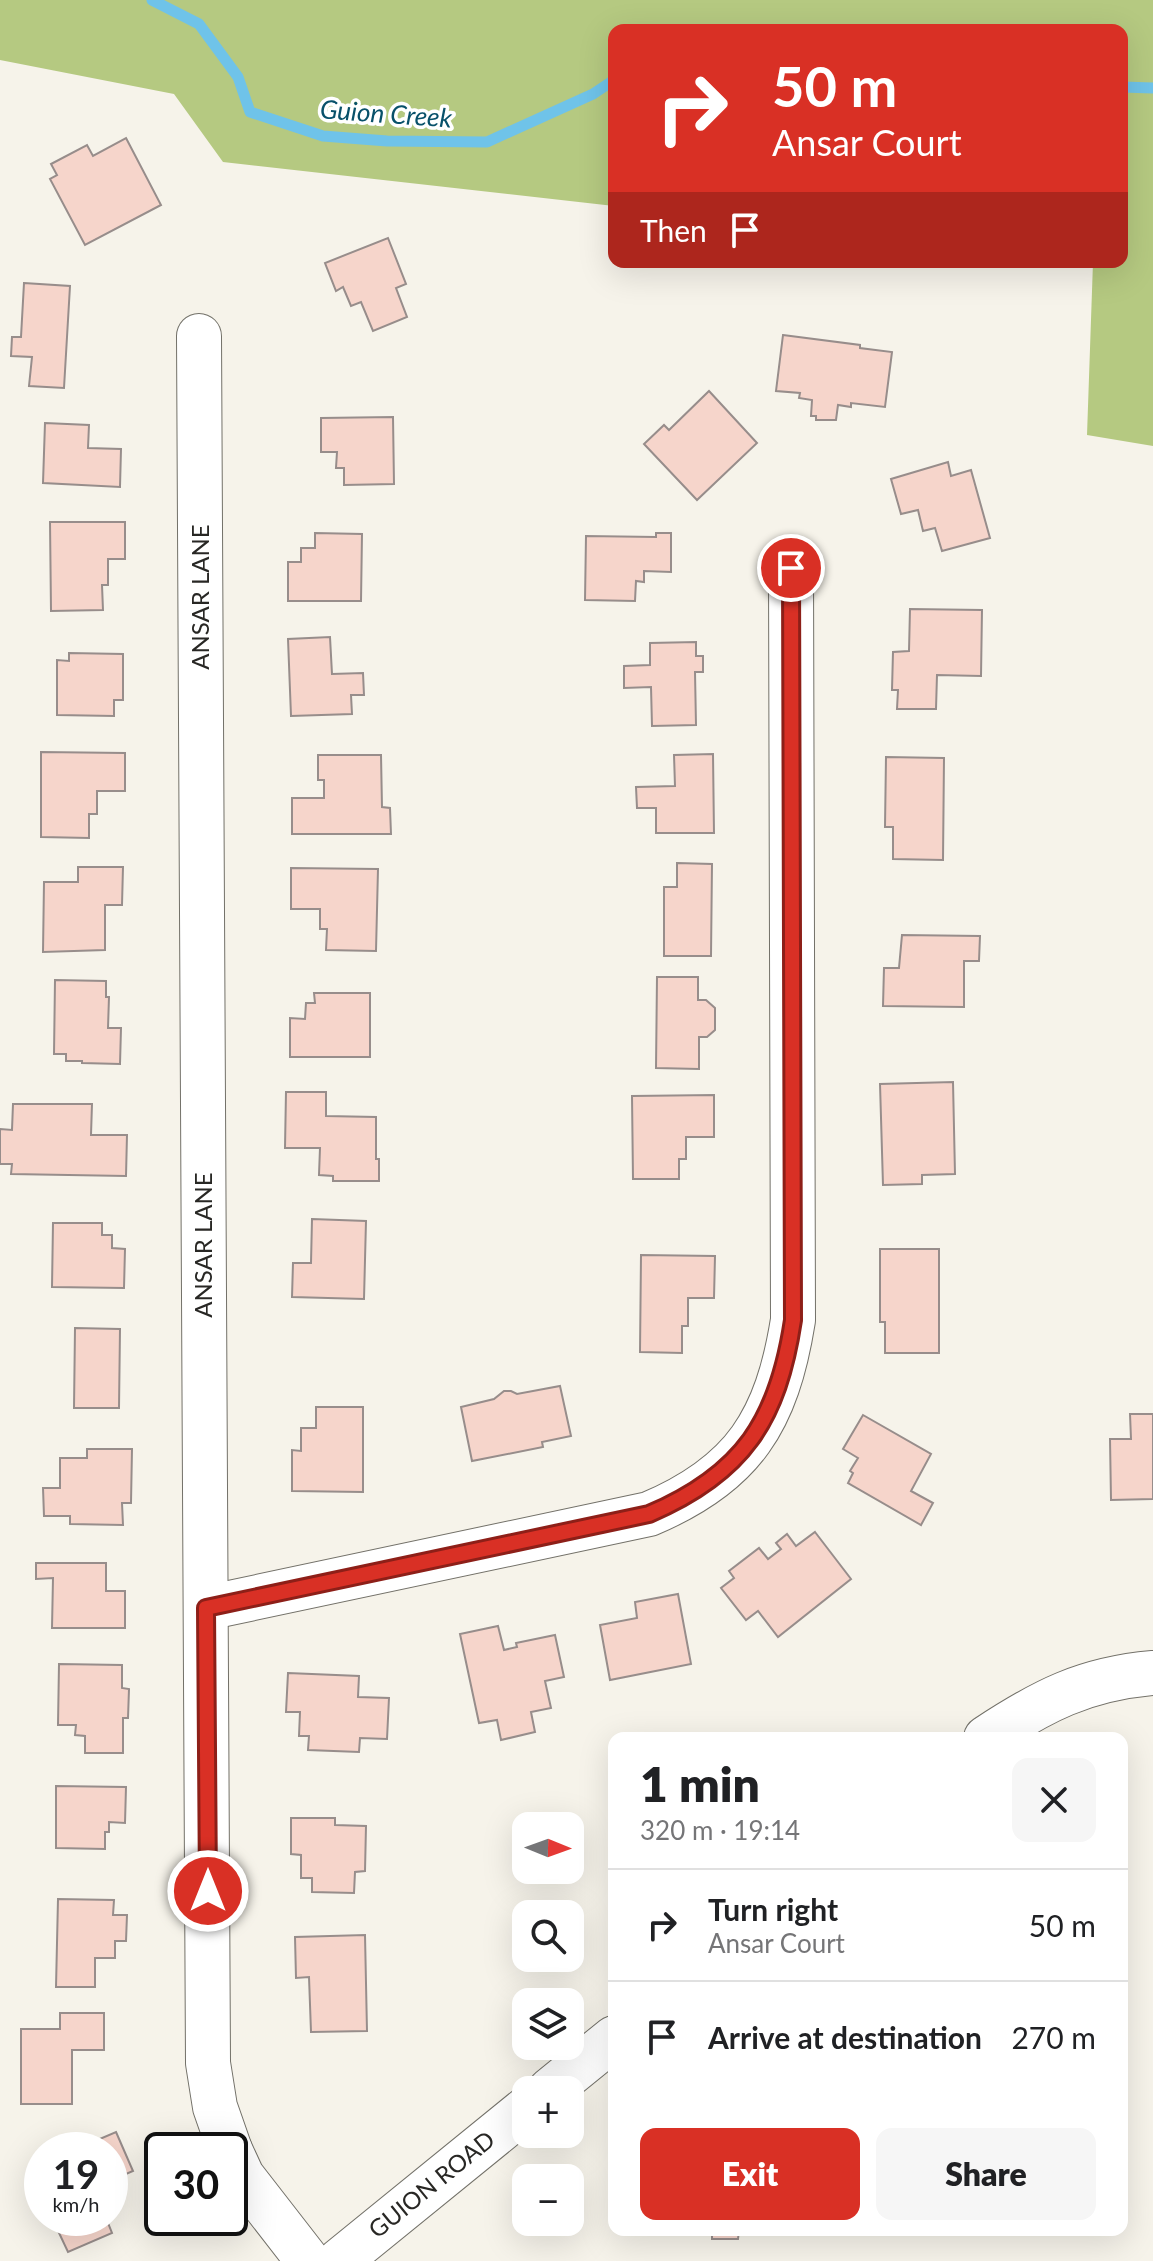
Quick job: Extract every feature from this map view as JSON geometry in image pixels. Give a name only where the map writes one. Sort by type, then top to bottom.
[{"type":"street","name":"ANSAR LANE","points":[[199,336],[208,2063],[215,2107],[224,2132]]},
{"type":"street","points":[[206,1608],[649,1514],[695,1492],[723,1471],[756,1433],[773,1403],[784,1371],[793,1320],[791,568]]},
{"type":"street","points":[[995,1732],[1025,1712],[1058,1696],[1109,1679],[1153,1673]]},
{"type":"street","points":[[567,2076],[608,2043]]},
{"type":"street","name":"GUION ROAD","points":[[339,2261],[512,2120]]},
{"type":"street","name":"ANSAR LANE","points":[[248,2184],[308,2261]]},
{"type":"green space","points":[[0,0],[1153,0],[1153,446],[1087,435],[1093,268],[1128,268],[1128,24],[608,24],[608,205],[223,162],[174,94],[0,60]]},
{"type":"building","points":[[126,138],[161,205],[85,245],[50,179],[57,175],[51,164],[87,145],[93,156]]},
{"type":"building","points":[[388,238],[406,284],[396,288],[407,317],[373,331],[361,302],[351,306],[343,287],[336,291],[325,263]]},
{"type":"building","points":[[24,283],[70,286],[64,388],[29,386],[32,357],[11,356],[12,337],[21,337]]},
{"type":"building","points":[[783,335],[892,352],[885,407],[851,403],[851,407],[838,405],[836,420],[816,420],[816,416],[811,416],[812,400],[799,398],[800,393],[776,391]]},
{"type":"building","points":[[709,391],[757,443],[697,500],[644,444],[664,425],[669,430]]},
{"type":"building","points":[[393,417],[394,484],[344,485],[344,468],[336,468],[337,452],[321,452],[321,418]]},
{"type":"building","points":[[45,423],[89,425],[88,448],[121,449],[120,487],[43,483]]},
{"type":"building","points":[[948,462],[951,476],[971,470],[990,538],[942,551],[935,528],[923,531],[918,510],[901,514],[891,479]]},
{"type":"building","points":[[50,522],[125,522],[125,559],[108,559],[108,585],[102,585],[103,610],[51,611]]},
{"type":"building","points":[[315,533],[362,534],[361,601],[288,601],[288,562],[301,562],[301,548],[315,548]]},
{"type":"building","points":[[656,533],[671,533],[671,572],[644,571],[644,582],[636,581],[635,601],[585,600],[586,536],[656,537]]},
{"type":"building","points":[[910,609],[982,610],[981,676],[937,675],[936,709],[897,709],[898,690],[892,690],[893,652],[909,651]]},
{"type":"building","points":[[330,637],[332,674],[363,673],[364,695],[351,695],[352,714],[291,716],[288,639]]},
{"type":"building","points":[[696,642],[696,656],[703,656],[703,672],[695,672],[696,725],[652,726],[651,687],[624,688],[624,666],[650,665],[650,643]]},
{"type":"building","points":[[69,653],[123,654],[123,700],[114,700],[114,716],[57,715],[57,660],[69,661]]},
{"type":"building","points":[[41,752],[125,753],[125,791],[97,791],[97,814],[89,814],[89,838],[41,837]]},
{"type":"building","points":[[713,754],[714,833],[656,833],[656,808],[637,808],[636,787],[675,786],[674,755]]},
{"type":"building","points":[[318,755],[381,755],[382,807],[390,808],[391,834],[292,834],[292,798],[324,798],[324,780],[318,780]]},
{"type":"building","points":[[886,757],[944,758],[943,860],[893,859],[893,827],[885,827]]},
{"type":"building","points":[[677,863],[712,864],[711,956],[664,956],[664,887],[677,887]]},
{"type":"building","points":[[78,867],[123,867],[122,905],[105,905],[105,950],[43,952],[44,882],[78,882]]},
{"type":"building","points":[[291,868],[378,869],[376,951],[326,950],[327,929],[320,929],[320,909],[291,909]]},
{"type":"building","points":[[902,935],[980,936],[979,961],[964,961],[964,1007],[883,1006],[884,968],[899,968]]},
{"type":"building","points":[[657,977],[698,977],[698,1000],[706,1000],[715,1008],[715,1030],[707,1037],[699,1037],[699,1069],[656,1068]]},
{"type":"building","points":[[55,980],[106,981],[108,1028],[121,1028],[120,1064],[66,1061],[66,1054],[54,1054]]},
{"type":"building","points":[[314,993],[370,993],[370,1057],[290,1057],[290,1018],[305,1019],[306,1003],[315,1003]]},
{"type":"building","points":[[953,1082],[955,1174],[922,1175],[922,1184],[883,1185],[880,1084]]},
{"type":"building","points":[[286,1092],[326,1092],[326,1116],[376,1117],[379,1181],[333,1181],[333,1176],[319,1175],[320,1148],[285,1148]]},
{"type":"building","points":[[714,1095],[714,1137],[686,1137],[686,1159],[679,1159],[679,1179],[633,1179],[632,1096]]},
{"type":"building","points":[[13,1104],[92,1104],[91,1135],[127,1135],[126,1176],[11,1174],[12,1164],[0,1164],[0,1129],[12,1130]]},
{"type":"building","points":[[312,1219],[366,1221],[364,1299],[292,1297],[293,1263],[311,1263]]},
{"type":"building","points":[[53,1223],[102,1223],[102,1235],[112,1235],[112,1248],[125,1249],[124,1288],[52,1287]]},
{"type":"building","points":[[880,1249],[939,1249],[939,1353],[885,1353],[885,1322],[880,1322]]},
{"type":"building","points":[[641,1255],[715,1256],[714,1298],[688,1298],[688,1326],[682,1326],[682,1353],[640,1352]]},
{"type":"building","points":[[75,1328],[120,1329],[119,1408],[74,1408]]},
{"type":"building","points":[[560,1386],[571,1436],[542,1442],[543,1447],[472,1461],[461,1407],[494,1399],[504,1391],[517,1394]]},
{"type":"building","points":[[316,1407],[363,1407],[363,1492],[292,1491],[292,1450],[301,1451],[301,1428],[316,1428]]},
{"type":"building","points":[[1130,1414],[1153,1414],[1153,1499],[1111,1500],[1110,1439],[1131,1439]]},
{"type":"building","points":[[863,1415],[931,1454],[911,1491],[933,1503],[921,1525],[848,1483],[853,1473],[850,1471],[858,1458],[843,1449]]},
{"type":"building","points":[[87,1449],[132,1449],[131,1503],[122,1503],[123,1525],[70,1524],[70,1516],[44,1516],[43,1488],[60,1488],[60,1458],[87,1458]]},
{"type":"building","points":[[815,1532],[851,1579],[778,1637],[758,1611],[746,1620],[721,1588],[734,1578],[729,1571],[759,1548],[768,1559],[781,1549],[776,1543],[787,1534],[796,1546]]},
{"type":"building","points":[[36,1563],[106,1563],[106,1591],[125,1591],[125,1628],[52,1628],[53,1578],[36,1579]]},
{"type":"building","points":[[678,1594],[691,1664],[610,1680],[600,1625],[637,1618],[635,1602]]},
{"type":"building","points":[[498,1626],[504,1650],[517,1647],[516,1643],[555,1635],[564,1677],[545,1681],[551,1708],[531,1712],[535,1732],[501,1740],[497,1720],[479,1723],[460,1634]]},
{"type":"building","points":[[59,1664],[122,1665],[122,1688],[129,1689],[128,1718],[123,1718],[123,1753],[85,1753],[85,1736],[75,1735],[76,1725],[58,1725]]},
{"type":"building","points":[[288,1673],[359,1676],[358,1697],[389,1698],[387,1739],[360,1738],[359,1752],[308,1750],[309,1736],[299,1736],[300,1712],[286,1712]]},
{"type":"building","points":[[56,1786],[126,1787],[125,1823],[109,1822],[109,1832],[105,1832],[105,1849],[56,1848]]},
{"type":"building","points":[[291,1818],[335,1818],[335,1825],[366,1826],[365,1871],[355,1872],[354,1893],[312,1892],[312,1878],[301,1878],[301,1855],[291,1854]]},
{"type":"building","points":[[58,1899],[114,1900],[113,1915],[127,1915],[126,1941],[115,1941],[115,1958],[95,1958],[95,1987],[56,1987]]},
{"type":"building","points":[[365,1935],[367,2031],[311,2032],[309,1977],[296,1978],[295,1937]]},
{"type":"building","points":[[60,2013],[104,2013],[104,2050],[72,2050],[72,2104],[21,2104],[21,2029],[60,2029]]},
{"type":"building","points":[[60,2236],[105,2236],[68,2252]]},
{"type":"building","points":[[712,2236],[738,2236],[738,2239],[712,2239]]},
{"type":"waterway","name":"Guion Creek","points":[[152,0],[199,24],[238,77],[250,112],[323,136],[387,141],[487,142],[593,94],[608,84]]},
{"type":"waterway","name":"Guion Creek","points":[[1128,87],[1153,88]]},
{"type":"route","points":[[208,1891],[206,1608],[649,1514],[695,1492],[723,1471],[756,1433],[773,1403],[784,1371],[793,1320],[791,568]]}]
